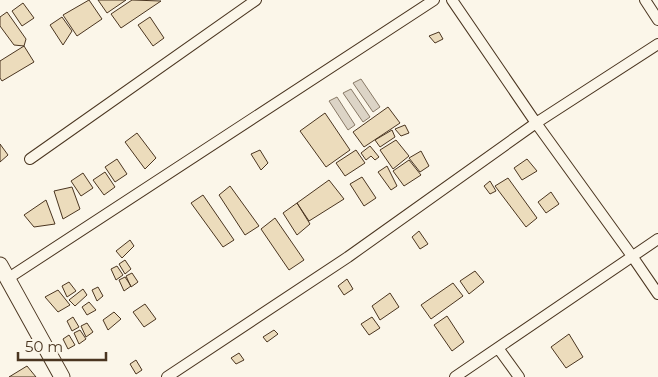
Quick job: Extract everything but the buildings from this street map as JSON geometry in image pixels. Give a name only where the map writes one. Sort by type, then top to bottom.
[{"type":"main road","points":[[4,272],[62,377]]},
{"type":"street","points":[[30,159],[256,0]]},
{"type":"street","points":[[4,272],[434,0]]},
{"type":"street","points":[[452,0],[536,123],[658,294]]},
{"type":"street","points":[[647,1],[658,20]]},
{"type":"street","points":[[167,377],[348,257],[536,123],[658,44]]},
{"type":"street","points":[[456,377],[658,239]]},
{"type":"street","points":[[498,348],[518,377]]},
{"type":"shaded area","points":[[361,79],[380,107],[373,112],[353,83]]},
{"type":"shaded area","points":[[351,89],[370,117],[363,122],[343,93]]},
{"type":"shaded area","points":[[337,97],[355,125],[348,130],[329,101]]}]
